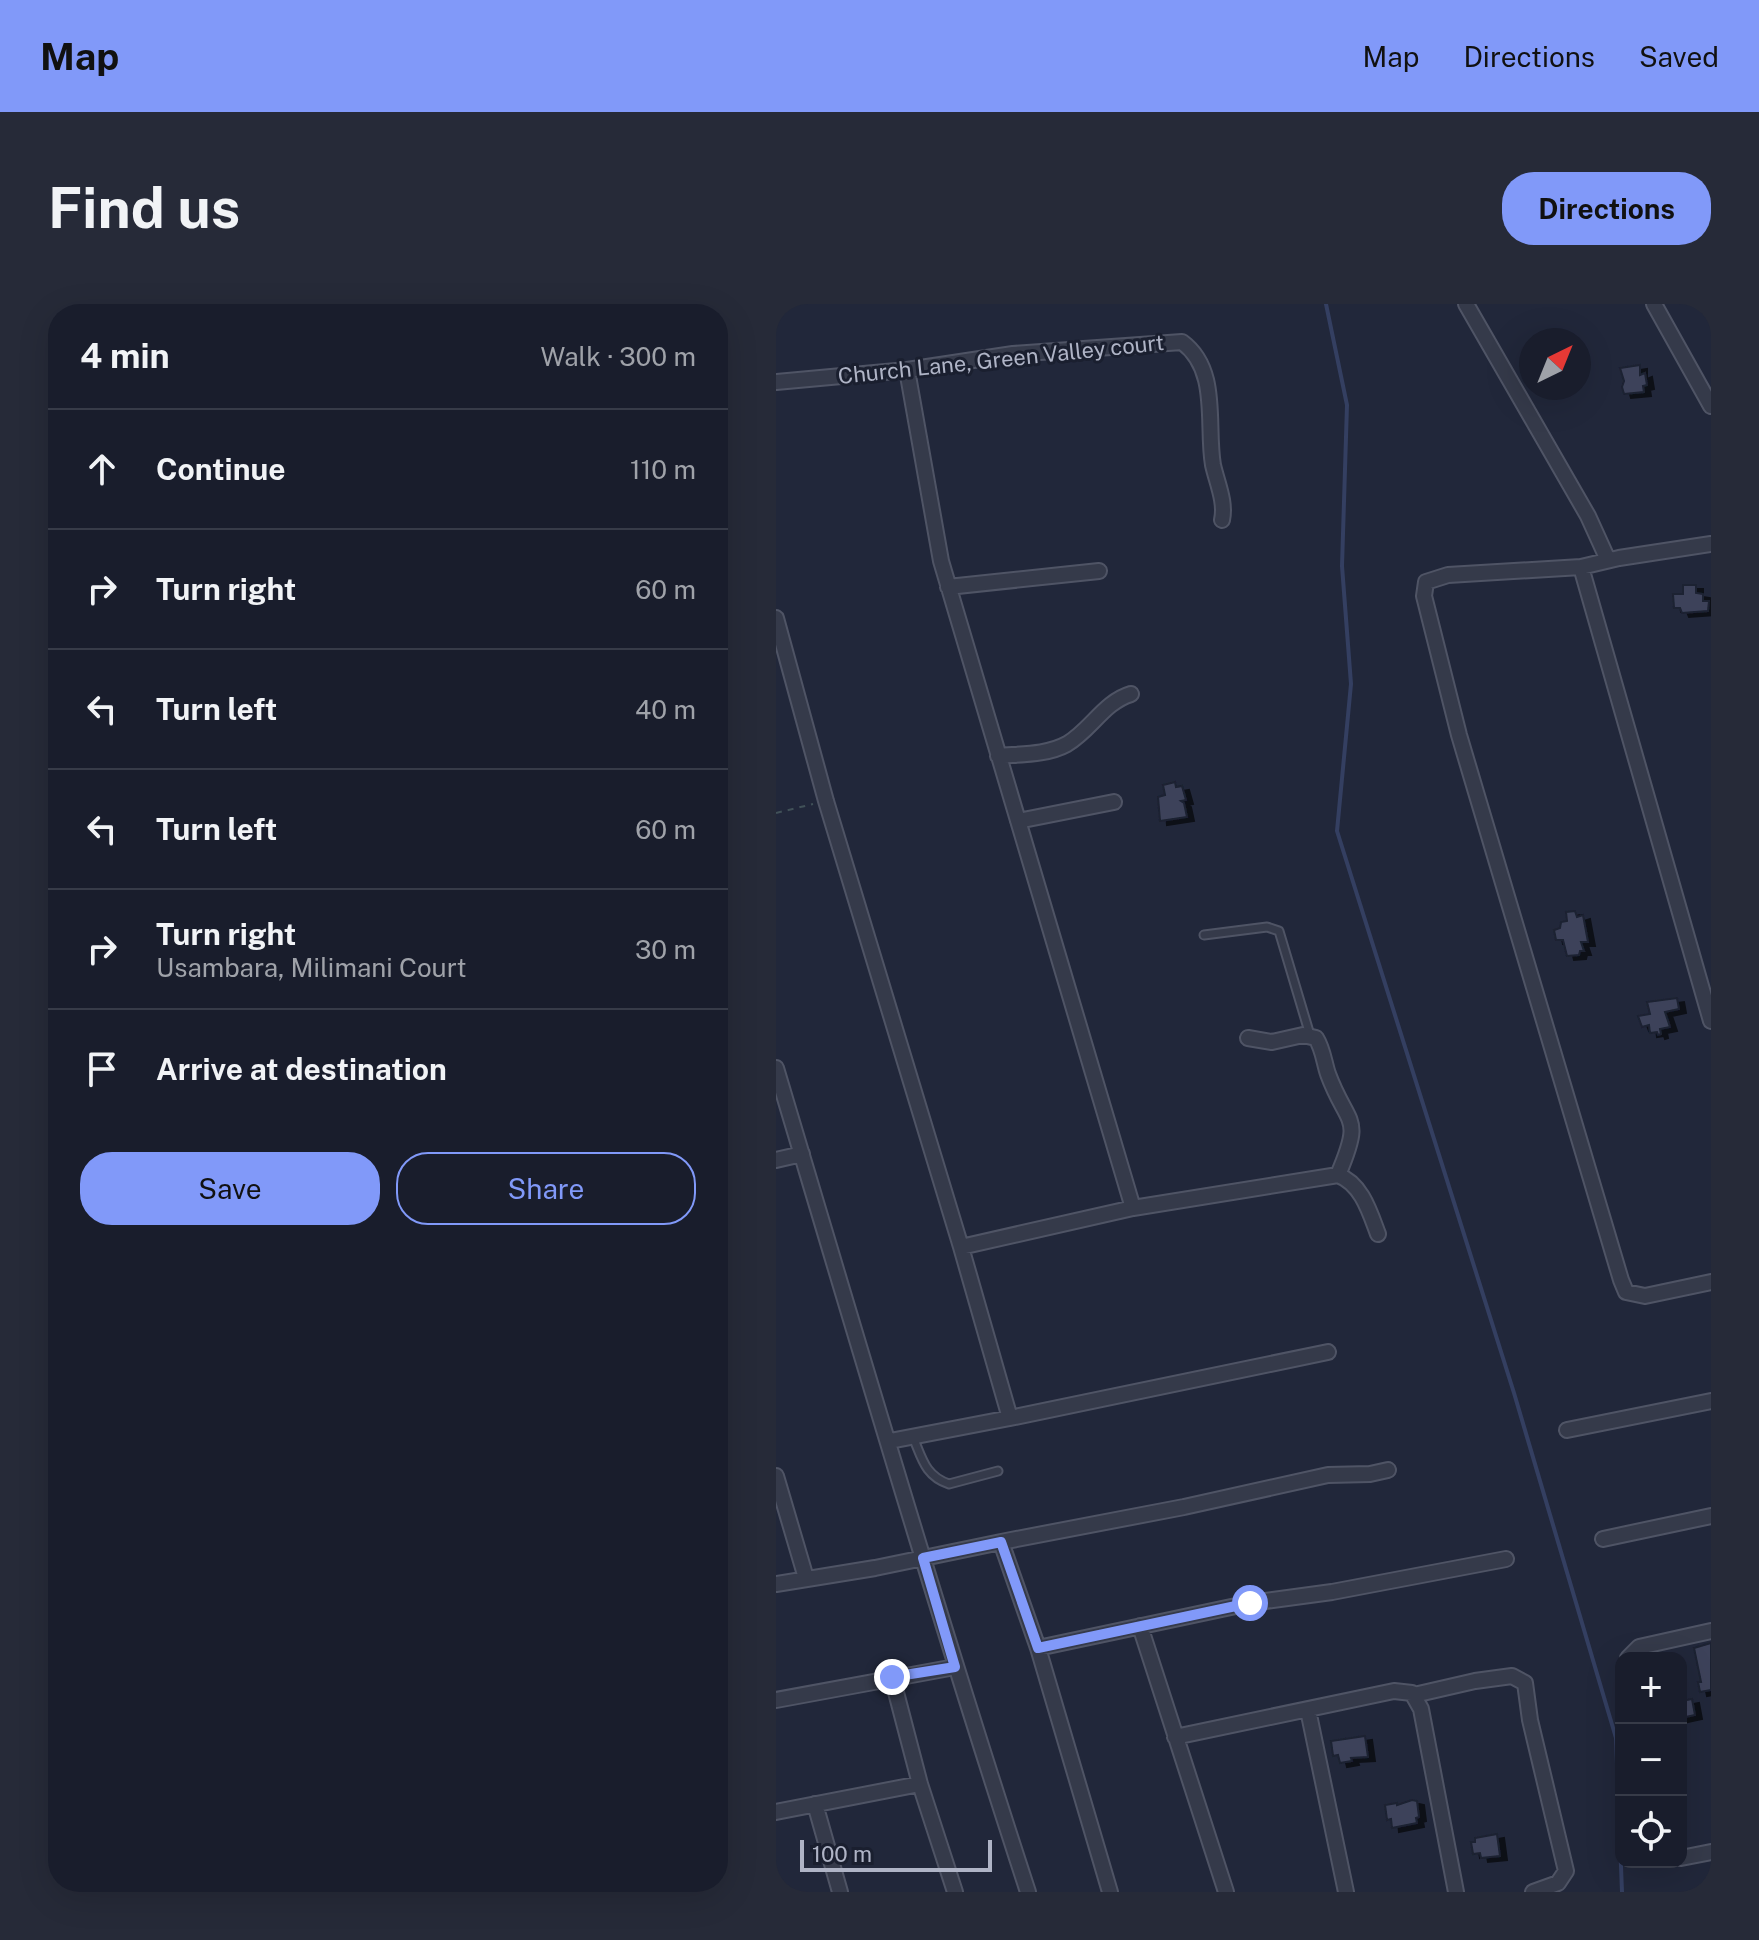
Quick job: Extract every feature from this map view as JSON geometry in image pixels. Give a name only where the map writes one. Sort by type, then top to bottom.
[{"type":"street","points":[[1466,304],[1588,516],[1608,560]]},
{"type":"street","points":[[1654,304],[1711,406]]},
{"type":"street","name":"Church Lane, Green Valley court","points":[[776,382],[907,370],[1013,354],[1182,342],[1196,356],[1207,386],[1222,520]]},
{"type":"street","points":[[907,370],[935,538],[948,587],[1133,1208]]},
{"type":"street","points":[[1711,544],[1581,567],[1448,575],[1426,582],[1424,596],[1459,735],[1626,1292],[1645,1296],[1711,1282]]},
{"type":"street","points":[[1581,567],[1711,1021]]},
{"type":"street","points":[[948,587],[1099,571]]},
{"type":"street","points":[[776,618],[826,801],[1010,1418]]},
{"type":"street","points":[[998,756],[1037,753],[1066,745],[1112,703],[1131,694]]},
{"type":"street","points":[[1018,821],[1114,802]]},
{"type":"street","points":[[1248,1038],[1272,1042],[1310,1035],[1320,1044],[1330,1079],[1348,1113],[1353,1131],[1349,1152],[1338,1175]]},
{"type":"street","points":[[776,1068],[890,1441],[955,1667],[1028,1892]]},
{"type":"street","points":[[776,1160],[802,1154]]},
{"type":"street","points":[[961,1247],[1133,1208],[1338,1175],[1354,1184],[1378,1234]]},
{"type":"street","points":[[890,1441],[1328,1352]]},
{"type":"street","points":[[1567,1430],[1711,1401]]},
{"type":"street","points":[[776,1584],[1184,1507],[1328,1475],[1370,1474],[1388,1470]]},
{"type":"street","points":[[776,1476],[806,1578]]},
{"type":"street","points":[[1603,1539],[1711,1516]]},
{"type":"street","points":[[1001,1542],[1038,1648],[1110,1892]]},
{"type":"street","points":[[1038,1648],[1250,1603],[1332,1592],[1506,1559]]},
{"type":"street","points":[[1140,1626],[1226,1892]]},
{"type":"street","points":[[1634,1652],[1639,1647],[1711,1631]]},
{"type":"street","points":[[776,1700],[955,1667]]},
{"type":"street","points":[[1414,1695],[1512,1676],[1525,1683],[1530,1720],[1566,1871],[1558,1883],[1533,1892]]},
{"type":"street","points":[[892,1677],[920,1784],[955,1892]]},
{"type":"street","points":[[1175,1737],[1394,1691],[1410,1692],[1421,1709],[1456,1892]]},
{"type":"street","points":[[1308,1710],[1346,1892]]},
{"type":"street","points":[[776,1812],[920,1784]]},
{"type":"street","points":[[815,1804],[840,1892]]},
{"type":"street","points":[[1687,1857],[1711,1852]]},
{"type":"lane","points":[[1204,935],[1267,927],[1279,931],[1310,1035]]},
{"type":"lane","points":[[913,1437],[926,1468],[942,1482],[949,1484],[998,1471]]},
{"type":"path","points":[[776,813],[826,801]]},
{"type":"building","points":[[1640,365],[1640,375],[1645,373],[1647,385],[1643,386],[1644,392],[1624,394],[1620,368]]},
{"type":"building","points":[[1683,585],[1696,585],[1696,593],[1703,594],[1703,601],[1709,601],[1708,611],[1682,613],[1680,608],[1674,608],[1673,594],[1683,594]]},
{"type":"building","points":[[1175,782],[1176,787],[1182,786],[1186,800],[1181,801],[1187,817],[1160,821],[1158,797],[1165,795],[1163,785]]},
{"type":"building","points":[[1575,911],[1577,917],[1583,915],[1588,942],[1581,942],[1584,951],[1580,951],[1579,955],[1567,956],[1563,940],[1556,940],[1554,930],[1560,928],[1561,922],[1567,921],[1566,912]]},
{"type":"building","points":[[1677,998],[1679,1009],[1665,1012],[1670,1027],[1660,1029],[1661,1034],[1658,1035],[1657,1032],[1650,1033],[1649,1025],[1642,1027],[1638,1016],[1650,1014],[1647,1002]]},
{"type":"building","points":[[1711,1643],[1711,1690],[1700,1692],[1694,1648]]},
{"type":"building","points":[[1692,1699],[1695,1715],[1687,1717],[1687,1700]]},
{"type":"building","points":[[1365,1736],[1368,1757],[1351,1758],[1352,1761],[1340,1763],[1338,1755],[1333,1756],[1331,1741]]},
{"type":"building","points":[[1417,1801],[1417,1823],[1392,1828],[1391,1819],[1387,1820],[1385,1805]]},
{"type":"building","points":[[1497,1834],[1500,1856],[1481,1858],[1480,1853],[1473,1854],[1471,1842],[1475,1842],[1475,1838]]},
{"type":"waterway","points":[[1326,304],[1347,405],[1342,566],[1351,684],[1337,831],[1514,1393],[1616,1738],[1622,1892]]},
{"type":"route","points":[[892,1677],[955,1667],[923,1558],[960,1549],[1001,1542],[1038,1648],[1250,1603]]}]
